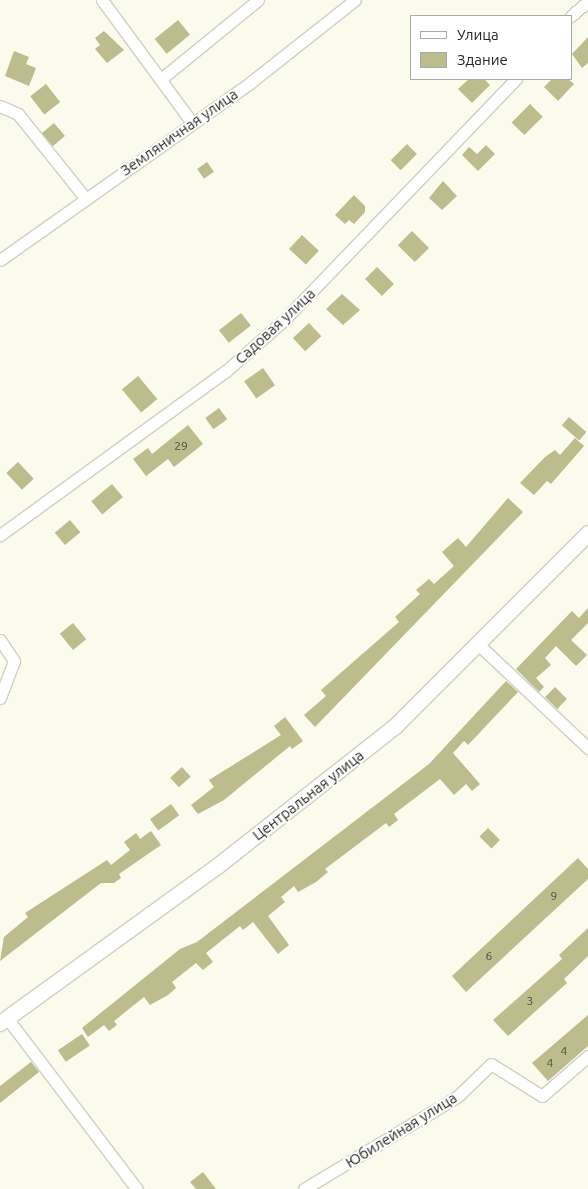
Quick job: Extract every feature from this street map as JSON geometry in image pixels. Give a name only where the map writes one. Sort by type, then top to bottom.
[{"type":"street","points":[[102,0],[162,79],[191,121]]},
{"type":"street","points":[[162,79],[258,0]]},
{"type":"street","name":"Земляничная улица","points":[[0,260],[191,121],[252,82],[355,0]]},
{"type":"street","points":[[572,15],[588,1]]},
{"type":"street","name":"Садовая улица","points":[[0,535],[226,371],[283,322],[515,80]]},
{"type":"street","points":[[0,106],[18,114],[86,198]]},
{"type":"street","name":"Центральная улица","points":[[4,1021],[218,866],[395,726],[479,645],[588,533]]},
{"type":"street","points":[[0,640],[14,661],[0,698]]},
{"type":"street","points":[[479,645],[588,748]]},
{"type":"street","points":[[4,1021],[137,1189]]},
{"type":"street","name":"Юбилейная улица","points":[[304,1189],[458,1096],[491,1064],[542,1096],[588,1056]]},
{"type":"building","points":[[178,20],[190,35],[167,54],[155,39]]},
{"type":"building","points":[[104,31],[124,50],[107,63],[95,49],[100,45],[95,38]]},
{"type":"building","points":[[588,37],[588,63],[582,68],[573,53]]},
{"type":"building","points":[[14,51],[29,57],[26,64],[36,68],[29,86],[5,76]]},
{"type":"building","points":[[468,80],[485,80],[490,85],[472,103],[458,89]]},
{"type":"building","points":[[551,80],[569,80],[574,84],[558,101],[544,87]]},
{"type":"building","points":[[46,84],[60,102],[44,114],[30,96]]},
{"type":"building","points":[[530,104],[543,117],[524,135],[512,122]]},
{"type":"building","points":[[54,123],[65,136],[53,146],[42,133]]},
{"type":"building","points":[[407,144],[417,154],[401,170],[391,160]]},
{"type":"building","points":[[486,145],[495,154],[478,171],[462,155],[469,147],[477,154]]},
{"type":"building","points":[[207,162],[214,172],[204,179],[197,169]]},
{"type":"building","points":[[443,181],[457,196],[442,210],[429,198]]},
{"type":"building","points":[[354,195],[365,206],[365,212],[354,224],[349,220],[345,224],[335,215]]},
{"type":"building","points":[[412,231],[429,248],[415,262],[398,245]]},
{"type":"building","points":[[302,235],[319,251],[306,265],[289,249]]},
{"type":"building","points":[[377,267],[394,284],[382,296],[365,279]]},
{"type":"building","points":[[342,294],[360,310],[343,325],[326,309]]},
{"type":"building","points":[[241,313],[251,326],[229,343],[219,330]]},
{"type":"building","points":[[309,323],[321,336],[305,351],[293,338]]},
{"type":"building","points":[[263,368],[275,385],[256,398],[244,381]]},
{"type":"building","points":[[138,376],[157,399],[141,412],[122,389]]},
{"type":"building","points":[[219,408],[227,419],[213,429],[205,418]]},
{"type":"building","points":[[569,417],[586,432],[579,440],[562,425]]},
{"type":"building","points":[[188,425],[203,444],[174,467],[168,459],[146,476],[133,459],[148,448],[152,454]]},
{"type":"building","points":[[575,438],[584,446],[551,484],[547,481],[534,495],[520,483],[545,457],[555,450],[560,455]]},
{"type":"building","points":[[18,462],[34,479],[22,490],[6,473]]},
{"type":"building","points":[[112,484],[123,497],[102,514],[91,501]]},
{"type":"building","points":[[508,498],[523,512],[315,727],[304,715],[326,696],[321,690],[399,622],[395,617],[420,594],[416,590],[429,579],[434,584],[454,566],[442,552],[458,538],[466,547]]},
{"type":"building","points":[[70,520],[80,532],[65,545],[55,533]]},
{"type":"building","points":[[588,608],[588,623],[571,640],[587,655],[576,666],[556,646],[545,658],[551,665],[536,678],[544,687],[539,692],[516,669],[572,611],[579,618]]},
{"type":"building","points":[[73,623],[86,639],[73,650],[60,634]]},
{"type":"building","points":[[506,681],[518,692],[468,745],[464,741],[453,753],[480,784],[472,791],[466,784],[454,795],[440,779],[394,814],[398,820],[389,827],[386,823],[325,869],[328,872],[316,882],[298,892],[294,886],[281,897],[285,902],[268,916],[289,945],[278,954],[253,922],[243,930],[240,926],[206,953],[213,962],[203,970],[196,963],[172,982],[176,988],[168,995],[150,1005],[144,997],[114,1021],[117,1025],[109,1031],[104,1025],[88,1037],[82,1028],[180,949],[197,942],[429,764]]},
{"type":"building","points":[[555,687],[567,699],[557,709],[545,697]]},
{"type":"building","points":[[285,717],[303,741],[292,749],[290,746],[224,800],[198,814],[191,805],[214,787],[209,780],[281,735],[274,726]]},
{"type":"building","points":[[182,767],[191,777],[179,787],[170,778]]},
{"type":"building","points":[[171,804],[179,815],[158,831],[150,819]]},
{"type":"building","points":[[488,828],[500,840],[492,849],[480,836]]},
{"type":"building","points":[[151,831],[161,845],[119,874],[121,878],[114,883],[101,883],[0,961],[4,937],[28,917],[25,913],[107,860],[111,865],[130,850],[124,842],[136,833],[140,839]]},
{"type":"building","points":[[578,858],[588,869],[588,879],[466,992],[452,976]]},
{"type":"building","points":[[588,928],[588,956],[564,979],[567,983],[508,1036],[493,1020],[562,959],[559,955]]},
{"type":"building","points":[[588,1015],[588,1046],[548,1081],[532,1063]]},
{"type":"building","points":[[82,1034],[90,1046],[66,1062],[58,1050]]},
{"type":"building","points":[[31,1062],[39,1072],[0,1103],[0,1086]]},
{"type":"building","points":[[203,1172],[216,1189],[196,1189],[190,1182]]}]
